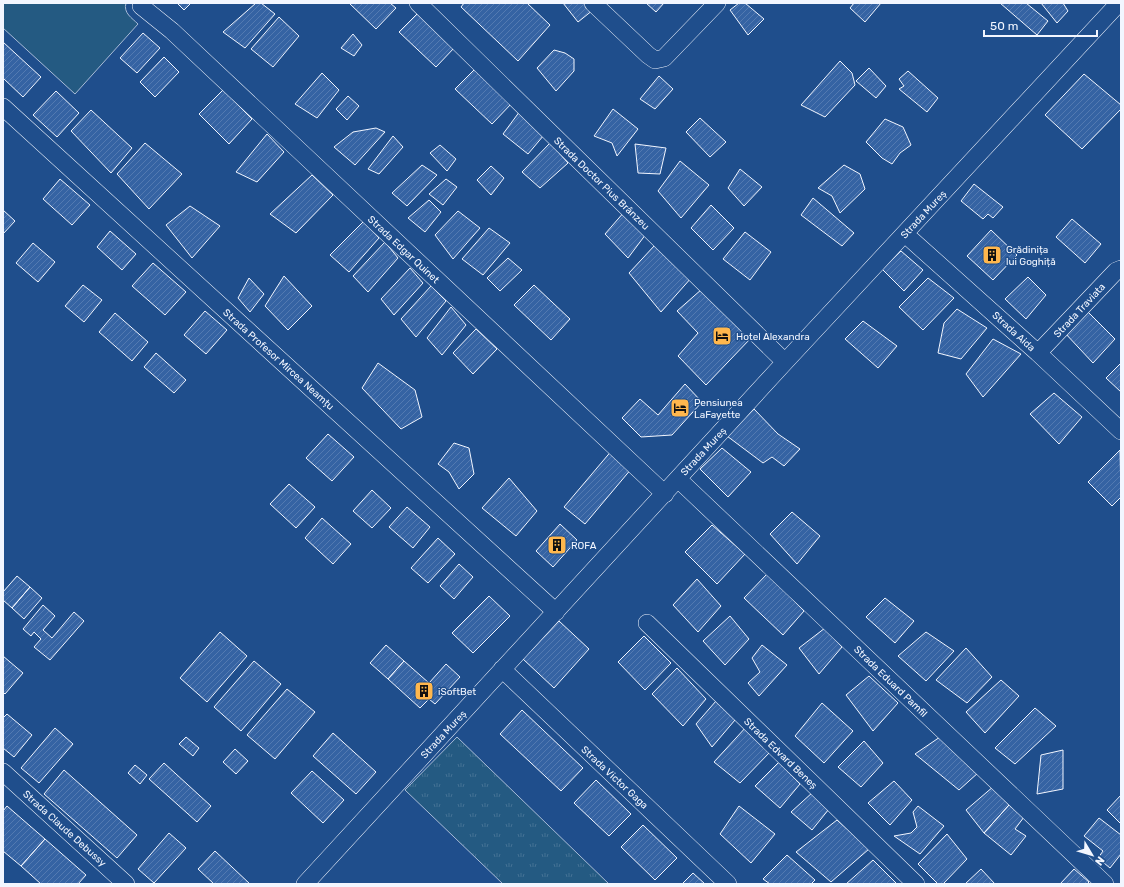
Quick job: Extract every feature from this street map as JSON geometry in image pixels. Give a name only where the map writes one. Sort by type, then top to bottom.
[{"type":"street","name":"Strada Doctor Pius Brânzeu","points":[[418,3],[785,362]]},
{"type":"street","points":[[593,3],[655,60],[664,58],[716,3]]},
{"type":"street","name":"Strada Mureș","points":[[305,884],[785,362],[905,234],[1112,5]]},
{"type":"street","name":"Strada Edgar Quinet","points":[[141,6],[172,31],[665,494]]},
{"type":"street","name":"Strada Profesor Mircea Neamțu","points":[[3,107],[556,612]]},
{"type":"street","name":"Strada Aida","points":[[905,234],[1038,353],[1121,431]]},
{"type":"street","name":"Strada Traviata","points":[[1038,353],[1116,271],[1121,269]]},
{"type":"street","name":"Strada Eduard Pamfil","points":[[678,478],[1105,884]]},
{"type":"street","name":"Strada Edvard Beneș","points":[[648,623],[916,884]]},
{"type":"street","name":"Strada Victor Gaga","points":[[502,669],[728,884]]},
{"type":"street","name":"Strada Claude Debussy","points":[[3,772],[126,884]]},
{"type":"green space","points":[[3,3],[126,3],[125,7],[127,12],[138,24],[75,94],[3,28]]},
{"type":"green space","points":[[457,737],[609,884],[503,884],[405,790]]},
{"type":"building","points":[[177,3],[191,3],[184,10]]},
{"type":"building","points":[[256,3],[261,3],[275,14],[245,48],[223,32]]},
{"type":"building","points":[[349,3],[390,3],[396,8],[376,29]]},
{"type":"building","points":[[464,3],[527,3],[550,25],[518,61],[461,7]]},
{"type":"building","points":[[563,3],[586,3],[593,10],[578,22]]},
{"type":"building","points":[[646,3],[664,3],[656,12]]},
{"type":"building","points":[[739,3],[745,3],[764,19],[748,35],[730,10]]},
{"type":"building","points":[[854,3],[881,3],[865,22],[850,8]]},
{"type":"building","points":[[1000,3],[1026,3],[1048,21],[1037,35]]},
{"type":"building","points":[[1041,3],[1063,3],[1068,11],[1057,23]]},
{"type":"building","points":[[419,12],[455,47],[436,67],[399,32]]},
{"type":"building","points":[[279,17],[299,36],[273,67],[251,49]]},
{"type":"building","points":[[143,33],[160,48],[137,73],[120,58]]},
{"type":"building","points":[[353,34],[362,45],[354,56],[341,48]]},
{"type":"building","points":[[3,42],[41,77],[23,97],[3,78]]},
{"type":"building","points":[[554,50],[565,53],[574,59],[574,71],[556,91],[537,68]]},
{"type":"building","points":[[164,57],[179,72],[155,97],[140,82]]},
{"type":"building","points":[[840,61],[852,73],[855,85],[825,117],[801,105]]},
{"type":"building","points":[[869,68],[886,86],[876,98],[856,81]]},
{"type":"building","points":[[475,69],[512,103],[492,124],[455,89]]},
{"type":"building","points":[[908,71],[938,98],[927,112],[899,89],[904,86],[899,79]]},
{"type":"building","points":[[322,73],[339,90],[317,118],[295,104]]},
{"type":"building","points":[[1084,74],[1121,105],[1121,109],[1082,149],[1045,115]]},
{"type":"building","points":[[659,76],[673,89],[655,109],[640,99]]},
{"type":"building","points":[[223,90],[252,119],[229,144],[199,114]]},
{"type":"building","points":[[56,91],[79,113],[57,137],[33,115]]},
{"type":"building","points":[[348,96],[359,106],[347,120],[336,109]]},
{"type":"building","points":[[613,109],[638,129],[617,156],[612,143],[594,136]]},
{"type":"building","points":[[91,110],[132,148],[111,173],[71,131]]},
{"type":"building","points":[[520,111],[544,135],[528,154],[503,134]]},
{"type":"building","points":[[700,118],[726,142],[710,157],[686,132]]},
{"type":"building","points":[[885,119],[903,127],[911,145],[900,153],[892,164],[882,158],[866,142]]},
{"type":"building","points":[[376,128],[385,132],[355,165],[334,147],[353,132]]},
{"type":"building","points":[[267,134],[284,152],[257,182],[236,172]]},
{"type":"building","points":[[393,136],[403,147],[379,174],[368,169]]},
{"type":"building","points":[[145,143],[182,174],[149,209],[117,174]]},
{"type":"building","points":[[550,143],[568,163],[540,188],[522,172]]},
{"type":"building","points":[[635,144],[666,148],[660,174],[638,173]]},
{"type":"building","points":[[440,145],[456,159],[447,171],[430,153]]},
{"type":"building","points":[[680,161],[709,185],[681,218],[658,191]]},
{"type":"building","points":[[422,165],[437,175],[407,206],[392,193]]},
{"type":"building","points":[[844,165],[860,174],[865,189],[840,213],[832,196],[818,188]]},
{"type":"building","points":[[491,166],[504,178],[491,195],[477,180]]},
{"type":"building","points":[[740,169],[762,187],[744,206],[728,188]]},
{"type":"building","points":[[312,175],[333,195],[296,233],[270,214]]},
{"type":"building","points":[[60,179],[90,205],[72,225],[43,199]]},
{"type":"building","points":[[446,179],[457,187],[443,205],[429,194]]},
{"type":"building","points":[[974,184],[1003,207],[993,218],[988,214],[983,219],[961,201]]},
{"type":"building","points":[[813,198],[854,233],[842,246],[801,215]]},
{"type":"building","points":[[429,200],[441,212],[425,232],[408,218]]},
{"type":"building","points":[[711,205],[734,228],[713,250],[691,228]]},
{"type":"building","points":[[190,206],[220,226],[192,258],[166,225]]},
{"type":"building","points":[[3,210],[15,221],[3,234]]},
{"type":"building","points":[[458,211],[480,228],[453,259],[435,235]]},
{"type":"building","points":[[625,211],[646,234],[628,258],[605,234]]},
{"type":"building","points":[[1072,219],[1101,244],[1085,263],[1056,237]]},
{"type":"building","points":[[364,221],[379,238],[349,272],[330,255]]},
{"type":"building","points":[[489,228],[510,243],[483,275],[462,259]]},
{"type":"building","name":"Grădinița lui Goghiță","points":[[991,230],[1017,255],[993,280],[967,256]]},
{"type":"building","points":[[110,231],[136,254],[122,270],[97,247]]},
{"type":"building","points":[[745,232],[771,252],[750,280],[723,259]]},
{"type":"building","points":[[385,242],[398,258],[368,292],[353,276]]},
{"type":"building","points":[[33,243],[55,262],[38,282],[16,263]]},
{"type":"building","points":[[655,245],[692,277],[661,312],[629,273]]},
{"type":"building","points":[[901,251],[923,270],[904,291],[882,269]]},
{"type":"building","points":[[508,258],[522,270],[500,291],[487,278]]},
{"type":"building","points":[[153,263],[186,292],[165,315],[132,286]]},
{"type":"building","points":[[410,268],[423,283],[394,315],[381,299]]},
{"type":"building","points":[[284,276],[312,306],[288,330],[265,306]]},
{"type":"building","points":[[1028,277],[1046,295],[1026,319],[1005,299]]},
{"type":"building","points":[[249,278],[264,294],[250,312],[238,298]]},
{"type":"building","points":[[928,278],[954,298],[923,330],[899,307]]},
{"type":"building","points":[[83,285],[102,300],[84,322],[65,306]]},
{"type":"building","points":[[534,285],[570,319],[551,340],[514,305]]},
{"type":"building","points":[[431,286],[446,301],[416,337],[401,319]]},
{"type":"building","name":"Hotel Alexandra","points":[[702,289],[751,338],[706,385],[678,356],[698,333],[677,311]]},
{"type":"building","points":[[451,307],[466,325],[442,355],[427,338]]},
{"type":"building","points":[[957,309],[987,328],[961,359],[938,353],[944,323]]},
{"type":"building","points":[[1086,310],[1115,339],[1093,363],[1064,332]]},
{"type":"building","points":[[205,311],[227,330],[206,354],[184,335]]},
{"type":"building","points":[[115,313],[148,342],[132,361],[99,332]]},
{"type":"building","points":[[863,321],[897,346],[878,368],[845,339]]},
{"type":"building","points":[[476,329],[497,349],[473,374],[453,353]]},
{"type":"building","points":[[993,339],[1021,354],[983,397],[966,374]]},
{"type":"building","points":[[156,353],[186,380],[174,393],[144,367]]},
{"type":"building","points":[[378,363],[415,390],[422,417],[401,429],[362,388]]},
{"type":"building","points":[[1121,363],[1121,392],[1106,378]]},
{"type":"building","name":"Pensiunea LaFayette","points":[[685,384],[702,402],[672,435],[641,437],[622,418],[640,399],[658,415]]},
{"type":"building","points":[[1054,393],[1082,417],[1059,444],[1030,414]]},
{"type":"building","points":[[754,409],[778,434],[800,449],[784,466],[772,457],[763,463],[727,436]]},
{"type":"building","points":[[328,434],[354,457],[332,481],[306,458]]},
{"type":"building","points":[[454,443],[469,448],[474,474],[459,489],[449,472],[438,464]]},
{"type":"building","points":[[722,448],[751,472],[728,497],[700,469]]},
{"type":"building","points":[[613,449],[632,468],[585,524],[564,507]]},
{"type":"building","points":[[1120,450],[1121,497],[1112,506],[1088,482]]},
{"type":"building","points":[[509,478],[537,511],[516,536],[482,508]]},
{"type":"building","points":[[289,484],[315,507],[296,528],[270,504]]},
{"type":"building","points":[[372,490],[391,508],[372,528],[353,511]]},
{"type":"building","points":[[407,507],[430,527],[413,548],[389,527]]},
{"type":"building","points":[[792,512],[820,536],[797,564],[770,534]]},
{"type":"building","points":[[322,518],[351,544],[333,564],[305,538]]},
{"type":"building","name":"ROFA","points":[[560,524],[577,540],[553,567],[536,551]]},
{"type":"building","points":[[712,525],[745,554],[717,584],[685,552]]},
{"type":"building","points":[[438,538],[455,554],[428,583],[411,568]]},
{"type":"building","points":[[459,564],[473,577],[454,599],[440,586]]},
{"type":"building","points":[[767,574],[804,611],[783,635],[744,598]]},
{"type":"building","points":[[17,576],[30,587],[12,608],[3,600],[3,592]]},
{"type":"building","points":[[697,579],[721,606],[698,632],[673,605]]},
{"type":"building","points":[[30,587],[42,598],[24,619],[12,608]]},
{"type":"building","points":[[489,596],[510,616],[473,653],[452,633]]},
{"type":"building","points":[[885,598],[914,621],[895,643],[866,617]]},
{"type":"building","points":[[43,605],[55,616],[43,630],[52,638],[74,612],[84,621],[50,660],[34,647],[41,639],[34,632],[31,636],[23,629]]},
{"type":"building","points":[[730,616],[749,639],[725,665],[703,641]]},
{"type":"building","points":[[559,621],[589,649],[554,688],[523,659]]},
{"type":"building","points":[[825,628],[842,647],[819,674],[799,648]]},
{"type":"building","points":[[220,632],[247,656],[207,702],[180,678]]},
{"type":"building","points":[[926,632],[954,651],[926,681],[898,656]]},
{"type":"building","points":[[644,636],[671,663],[645,690],[618,662]]},
{"type":"building","points":[[386,645],[404,661],[388,679],[370,663]]},
{"type":"building","points":[[762,645],[787,665],[759,696],[748,683],[760,672],[752,658]]},
{"type":"building","points":[[966,648],[992,677],[967,703],[936,680]]},
{"type":"building","points":[[3,656],[23,673],[5,694],[3,692]]},
{"type":"building","points":[[254,661],[281,684],[241,731],[214,707]]},
{"type":"building","name":"iSoftBet","points":[[404,661],[429,683],[446,664],[460,677],[435,704],[429,699],[420,708],[388,679]]},
{"type":"building","points":[[677,668],[706,699],[683,726],[652,694]]},
{"type":"building","points":[[869,676],[898,703],[873,731],[846,695]]},
{"type":"building","points":[[1001,680],[1019,696],[985,733],[966,712]]},
{"type":"building","points":[[287,689],[315,712],[275,759],[247,735]]},
{"type":"building","points":[[716,701],[735,720],[712,747],[696,724]]},
{"type":"building","points":[[822,703],[853,731],[824,763],[795,736]]},
{"type":"building","points":[[1035,708],[1056,726],[1015,764],[995,748]]},
{"type":"building","points":[[522,710],[583,768],[561,791],[500,734]]},
{"type":"building","points":[[7,714],[32,735],[14,757],[3,748],[3,718]]},
{"type":"building","points":[[747,726],[770,752],[740,783],[714,762]]},
{"type":"building","points":[[55,728],[73,744],[39,783],[21,768]]},
{"type":"building","points":[[333,733],[376,772],[356,794],[313,756]]},
{"type":"building","points":[[186,737],[199,748],[193,756],[179,744]]},
{"type":"building","points":[[940,737],[979,772],[959,790],[915,754]]},
{"type":"building","points":[[864,741],[883,763],[861,787],[838,767]]},
{"type":"building","points":[[235,749],[248,761],[236,774],[223,762]]},
{"type":"building","points":[[1063,750],[1063,789],[1037,794],[1041,755]]},
{"type":"building","points":[[779,762],[800,784],[780,808],[755,786]]},
{"type":"building","points":[[164,763],[211,806],[197,822],[149,779]]},
{"type":"building","points":[[135,765],[147,775],[140,784],[128,773]]},
{"type":"building","points":[[64,770],[137,835],[117,858],[44,794]]},
{"type":"building","points":[[312,771],[344,800],[323,823],[291,793]]},
{"type":"building","points":[[596,780],[631,814],[609,836],[574,803]]},
{"type":"building","points":[[894,781],[912,800],[890,825],[868,803]]},
{"type":"building","points":[[994,786],[1009,805],[984,833],[966,810]]},
{"type":"building","points":[[813,792],[829,809],[812,830],[791,812]]},
{"type":"building","points":[[1121,795],[1121,824],[1107,810]]},
{"type":"building","points":[[1009,805],[1024,817],[1015,829],[1026,836],[1011,855],[984,833]]},
{"type":"building","points":[[7,806],[45,839],[21,866],[3,851],[3,811]]},
{"type":"building","points":[[739,806],[775,834],[751,863],[720,834]]},
{"type":"building","points":[[918,806],[944,826],[920,854],[894,836],[911,833],[917,827],[913,812]]},
{"type":"building","points":[[1099,818],[1121,835],[1121,854],[1110,868],[1098,858],[1103,851],[1084,836]]},
{"type":"building","points":[[837,820],[869,849],[831,882],[796,852]]},
{"type":"building","points":[[643,825],[677,858],[655,880],[621,847]]},
{"type":"building","points":[[169,833],[186,848],[154,883],[138,869]]},
{"type":"building","points":[[947,834],[967,859],[943,884],[938,884],[918,864]]},
{"type":"building","points":[[45,839],[86,875],[78,884],[41,884],[21,866]]},
{"type":"building","points":[[215,851],[250,884],[214,884],[198,869]]},
{"type":"building","points":[[787,855],[815,880],[811,884],[770,884],[763,879]]},
{"type":"building","points":[[873,860],[896,883],[895,884],[846,884]]},
{"type":"building","points":[[981,869],[995,884],[965,884]]},
{"type":"building","points":[[1074,869],[1089,882],[1087,884],[1060,884]]},
{"type":"building","points":[[693,873],[705,884],[682,884]]},
{"type":"place","name":"Grădinița lui Goghiță","points":[[992,255]]},
{"type":"place","name":"Hotel Alexandra","points":[[722,336]]},
{"type":"place","name":"Pensiunea LaFayette","points":[[680,408]]},
{"type":"place","name":"ROFA","points":[[557,545]]},
{"type":"place","name":"iSoftBet","points":[[424,691]]}]
